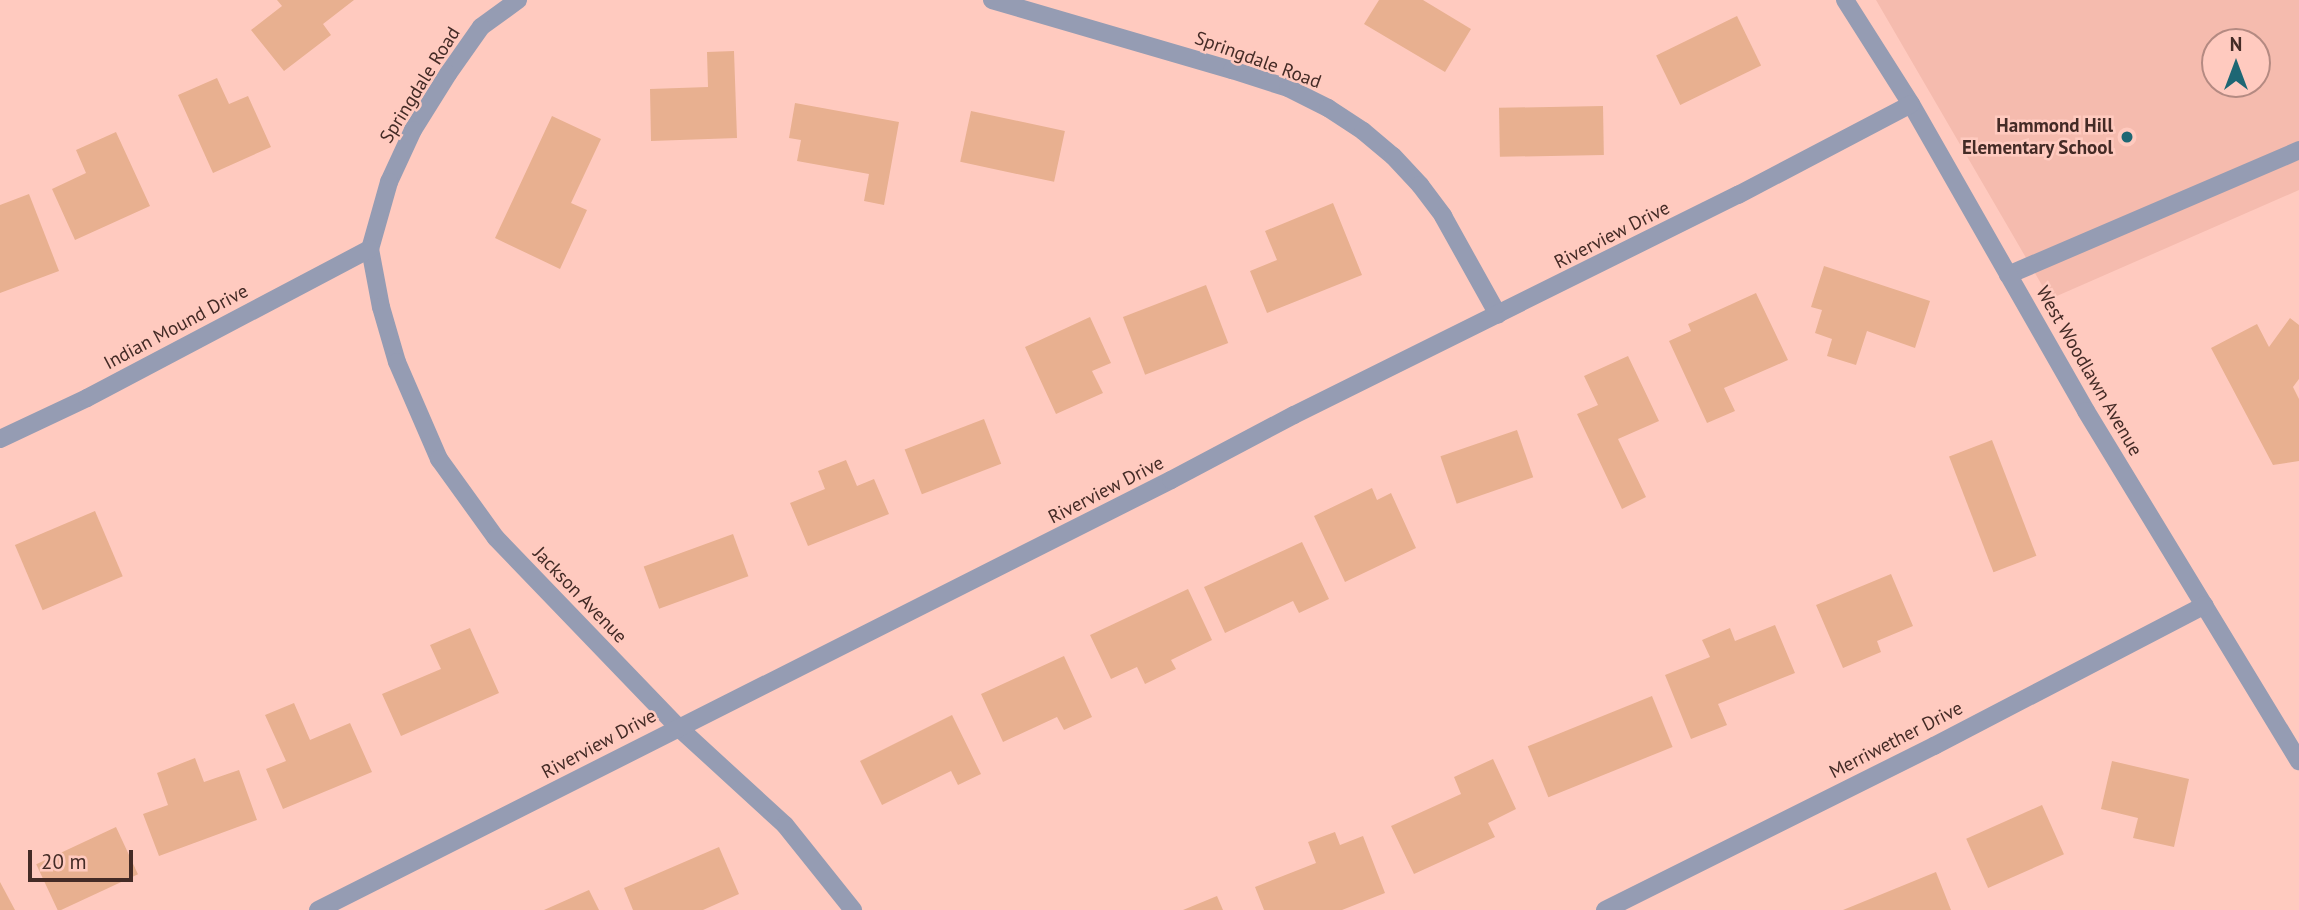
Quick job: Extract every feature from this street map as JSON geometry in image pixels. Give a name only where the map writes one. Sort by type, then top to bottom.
[{"type":"street","name":"Springdale Road","points":[[370,250],[389,182],[413,130],[481,27],[518,0]]},
{"type":"street","name":"Springdale Road","points":[[992,0],[1288,88],[1328,108],[1363,131],[1420,185],[1443,216],[1498,315]]},
{"type":"street","name":"West Woodlawn Avenue","points":[[1845,0],[1911,104],[2008,275],[2299,761]]},
{"type":"street","name":"Riverview Drive","points":[[318,910],[1911,104]]},
{"type":"street","points":[[2008,275],[2299,150]]},
{"type":"street","name":"Indian Mound Drive","points":[[0,439],[87,398],[370,250]]},
{"type":"street","name":"Jackson Avenue","points":[[370,250],[381,307],[397,362],[439,459],[496,538],[678,727],[785,825],[853,910]]},
{"type":"street","name":"Merriwether Drive","points":[[1605,910],[1934,746],[2205,605]]},
{"type":"shaded area","name":"Hammond Hill Elementary School","points":[[1876,0],[2299,0],[2299,190],[2050,299]]},
{"type":"building","points":[[277,0],[354,0],[323,24],[331,35],[284,71],[251,30],[282,6]]},
{"type":"building","points":[[1379,0],[1423,0],[1471,29],[1445,72],[1364,24]]},
{"type":"building","points":[[1737,16],[1761,65],[1680,105],[1656,55]]},
{"type":"building","points":[[734,51],[737,138],[651,141],[650,89],[708,87],[707,52]]},
{"type":"building","points":[[217,78],[229,104],[248,96],[271,147],[213,173],[178,95]]},
{"type":"building","points":[[795,103],[899,122],[884,205],[864,201],[869,174],[797,161],[801,140],[789,138]]},
{"type":"building","points":[[1603,106],[1604,155],[1500,157],[1499,108]]},
{"type":"building","points":[[971,111],[1065,131],[1054,182],[960,162]]},
{"type":"building","points":[[552,116],[601,139],[571,203],[587,210],[560,269],[495,238]]},
{"type":"building","points":[[116,132],[150,206],[75,240],[52,189],[86,173],[76,150]]},
{"type":"building","points":[[29,194],[59,271],[0,293],[0,205]]},
{"type":"building","points":[[1333,203],[1362,275],[1267,313],[1250,271],[1277,260],[1265,231]]},
{"type":"building","points":[[1824,266],[1930,301],[1915,348],[1867,331],[1856,365],[1827,356],[1832,339],[1815,333],[1822,310],[1811,307]]},
{"type":"building","points":[[1206,285],[1228,343],[1145,375],[1123,317]]},
{"type":"building","points":[[1756,293],[1788,360],[1724,388],[1735,411],[1707,423],[1669,341],[1691,331],[1688,324]]},
{"type":"building","points":[[1090,317],[1111,363],[1092,371],[1103,393],[1056,414],[1025,347]]},
{"type":"building","points":[[2290,318],[2299,325],[2299,379],[2293,387],[2299,399],[2299,461],[2273,465],[2211,348],[2257,324],[2269,347]]},
{"type":"building","points":[[1628,356],[1659,421],[1618,439],[1646,497],[1622,509],[1577,414],[1598,405],[1584,376]]},
{"type":"building","points":[[984,419],[1001,464],[922,494],[905,449]]},
{"type":"building","points":[[1517,430],[1533,477],[1457,504],[1440,456]]},
{"type":"building","points":[[1992,440],[2036,556],[1993,572],[1949,456]]},
{"type":"building","points":[[846,460],[857,486],[874,479],[889,514],[808,546],[790,503],[825,489],[818,471]]},
{"type":"building","points":[[1372,488],[1377,500],[1391,493],[1416,548],[1345,582],[1314,516]]},
{"type":"building","points":[[95,511],[123,576],[43,610],[15,545]]},
{"type":"building","points":[[733,534],[748,576],[659,609],[644,566]]},
{"type":"building","points":[[1302,542],[1329,599],[1299,613],[1293,601],[1225,633],[1204,587]]},
{"type":"building","points":[[1891,574],[1913,626],[1877,641],[1881,652],[1843,668],[1816,605]]},
{"type":"building","points":[[1188,589],[1212,640],[1171,660],[1176,669],[1145,684],[1137,667],[1111,679],[1090,635]]},
{"type":"building","points":[[1775,625],[1795,673],[1718,704],[1727,725],[1691,739],[1665,675],[1710,657],[1702,640],[1730,628],[1735,641]]},
{"type":"building","points":[[470,628],[499,693],[401,736],[382,694],[441,669],[430,645]]},
{"type":"building","points":[[1064,656],[1092,717],[1064,730],[1057,717],[1003,742],[981,694]]},
{"type":"building","points":[[1652,696],[1673,747],[1548,797],[1528,746]]},
{"type":"building","points":[[294,703],[310,740],[350,723],[372,772],[283,809],[266,769],[286,761],[265,715]]},
{"type":"building","points":[[952,715],[981,774],[958,785],[951,771],[882,805],[860,761]]},
{"type":"building","points":[[195,758],[204,782],[239,770],[257,820],[159,856],[143,814],[168,805],[157,773]]},
{"type":"building","points":[[1493,759],[1516,809],[1488,823],[1495,837],[1414,874],[1391,826],[1461,794],[1454,777]]},
{"type":"building","points":[[2112,761],[2189,779],[2174,847],[2133,838],[2138,818],[2101,809]]},
{"type":"building","points":[[2042,805],[2064,854],[1988,888],[1966,839]]},
{"type":"building","points":[[116,827],[138,874],[58,910],[36,864]]},
{"type":"building","points":[[1335,832],[1340,845],[1363,836],[1385,893],[1342,910],[1264,910],[1255,887],[1316,863],[1308,842]]},
{"type":"building","points":[[719,847],[739,894],[703,910],[633,910],[624,888]]},
{"type":"building","points":[[1936,872],[1951,910],[1843,910]]},
{"type":"building","points":[[0,882],[15,910],[0,910]]},
{"type":"building","points":[[589,890],[599,910],[544,910]]},
{"type":"building","points":[[1217,896],[1223,910],[1183,910]]},
{"type":"place","name":"Hammond Hill Elementary School","points":[[2127,137]]}]
